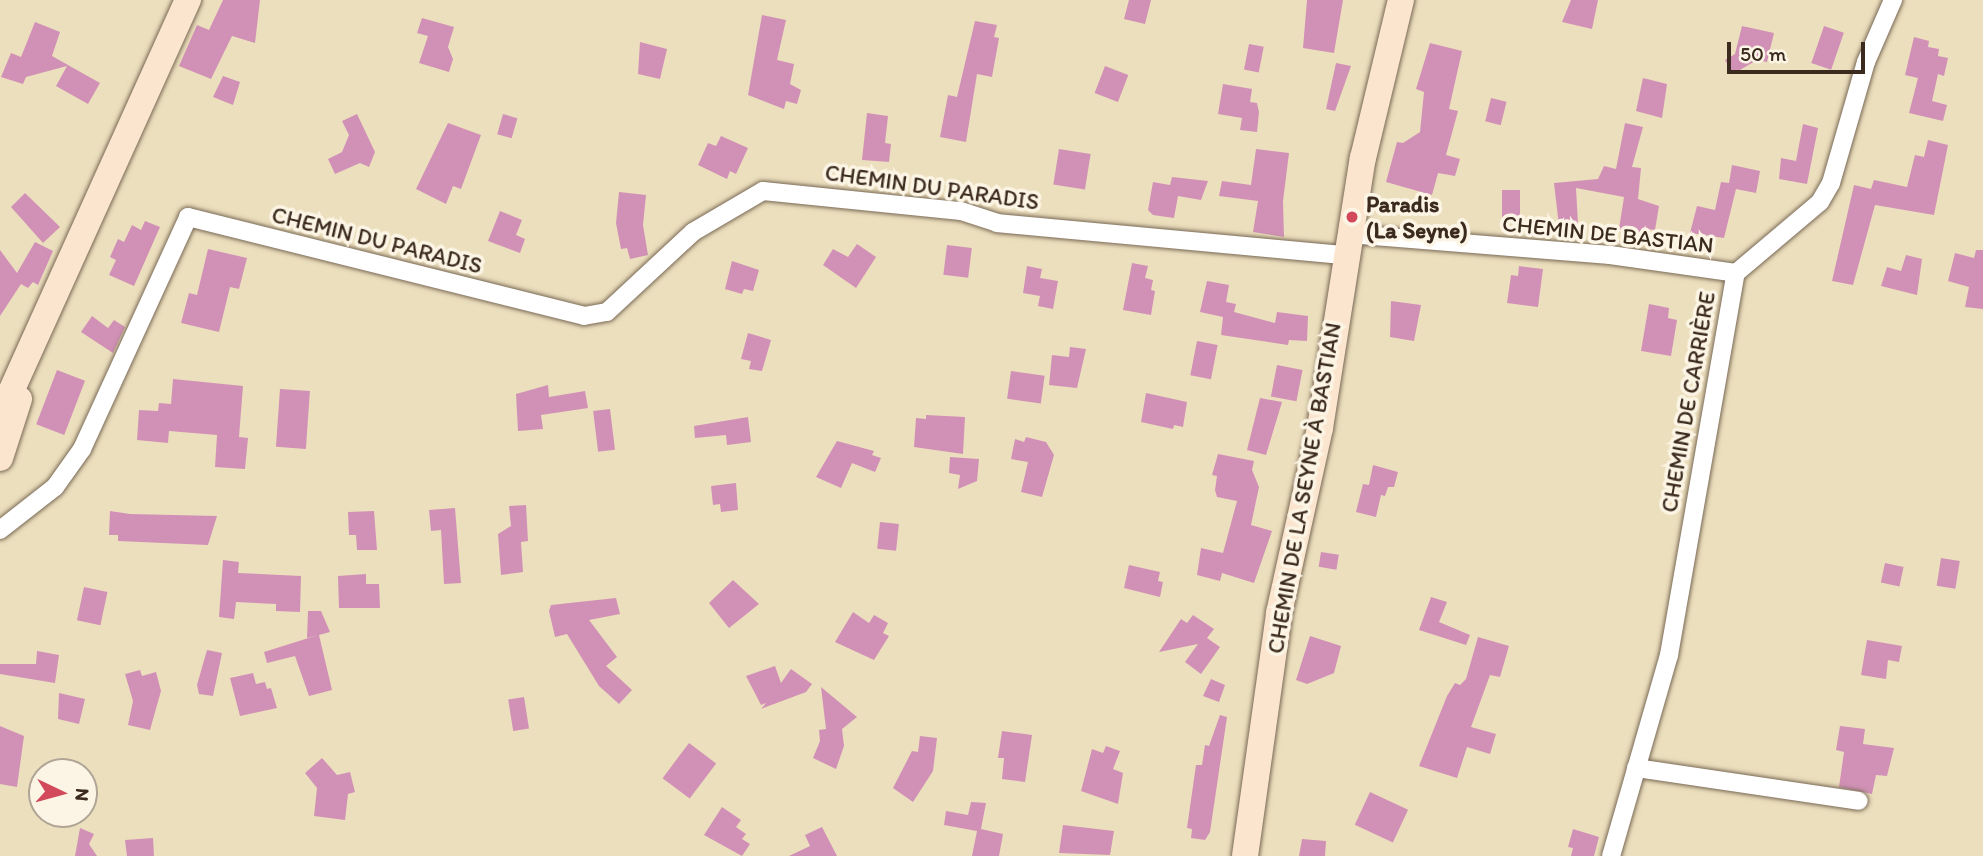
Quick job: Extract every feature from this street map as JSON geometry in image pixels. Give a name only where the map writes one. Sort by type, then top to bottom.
[{"type":"street","points":[[0,416],[40,334],[187,0]]},
{"type":"street","name":"CHEMIN DE LA SEYNE À BASTIAN","points":[[1245,856],[1279,613],[1320,428],[1347,244],[1401,0]]},
{"type":"street","name":"CHEMIN DE CARRIÈRE","points":[[1611,856],[1669,655],[1736,274],[1820,202],[1831,183],[1866,62],[1893,0]]},
{"type":"street","name":"CHEMIN DU PARADIS","points":[[0,530],[55,487],[82,449],[188,217],[584,316],[607,312],[693,232],[763,191],[961,211],[997,223],[1347,244]]},
{"type":"street","name":"CHEMIN DE BASTIAN","points":[[1347,244],[1610,255],[1736,274]]},
{"type":"street","points":[[0,458],[40,334]]},
{"type":"street","points":[[1636,768],[1859,801]]},
{"type":"building","points":[[223,0],[260,0],[255,43],[232,36],[211,79],[179,66],[197,25],[209,30]]},
{"type":"building","points":[[1129,0],[1151,0],[1145,24],[1124,19]]},
{"type":"building","points":[[1307,0],[1343,0],[1334,53],[1303,48]]},
{"type":"building","points":[[1571,0],[1598,0],[1592,29],[1562,22]]},
{"type":"building","points":[[762,15],[786,20],[777,60],[794,64],[790,84],[801,90],[797,104],[786,101],[784,109],[748,95]]},
{"type":"building","points":[[422,18],[454,27],[448,47],[453,59],[449,72],[419,63],[428,36],[417,33]]},
{"type":"building","points":[[975,21],[997,25],[994,37],[999,38],[992,77],[977,74],[966,142],[940,137],[948,95],[957,97]]},
{"type":"building","points":[[35,22],[60,32],[52,56],[100,83],[88,104],[56,86],[67,66],[26,77],[23,84],[1,77],[11,53],[21,57]]},
{"type":"building","points":[[1742,26],[1774,33],[1767,62],[1757,60],[1733,74],[1725,60],[1735,54]]},
{"type":"building","points":[[1824,26],[1844,33],[1831,70],[1811,63]]},
{"type":"building","points":[[1914,37],[1929,41],[1928,47],[1939,49],[1938,56],[1948,58],[1944,76],[1938,74],[1932,101],[1947,105],[1943,121],[1909,113],[1918,78],[1905,75]]},
{"type":"building","points":[[640,42],[667,49],[660,79],[638,74]]},
{"type":"building","points":[[1430,43],[1462,51],[1449,109],[1458,111],[1446,155],[1460,159],[1455,176],[1438,173],[1432,195],[1386,182],[1397,142],[1403,143],[1420,132],[1424,92],[1416,89]]},
{"type":"building","points":[[1249,44],[1264,47],[1259,72],[1244,70]]},
{"type":"building","points":[[1336,63],[1351,66],[1335,111],[1326,109]]},
{"type":"building","points":[[1105,66],[1128,75],[1118,102],[1095,93]]},
{"type":"building","points":[[223,76],[240,82],[233,105],[213,97]]},
{"type":"building","points":[[1643,78],[1667,84],[1662,118],[1636,111]]},
{"type":"building","points":[[1223,84],[1252,89],[1250,102],[1257,103],[1259,112],[1257,132],[1240,130],[1242,118],[1218,114]]},
{"type":"building","points":[[1491,98],[1507,102],[1501,125],[1485,121]]},
{"type":"building","points":[[867,113],[888,116],[885,143],[891,144],[889,162],[862,160]]},
{"type":"building","points":[[357,114],[375,152],[369,167],[360,163],[335,174],[328,159],[342,152],[349,135],[342,121]]},
{"type":"building","points":[[503,114],[517,118],[512,138],[497,134]]},
{"type":"building","points":[[448,123],[481,135],[461,189],[453,186],[446,204],[416,189]]},
{"type":"building","points":[[1625,123],[1643,127],[1632,167],[1641,168],[1638,199],[1659,206],[1655,230],[1647,229],[1646,234],[1619,229],[1624,197],[1576,188],[1578,224],[1559,226],[1554,183],[1598,179],[1604,166],[1616,169]]},
{"type":"building","points":[[1803,124],[1818,128],[1807,184],[1779,179],[1781,158],[1796,161]]},
{"type":"building","points":[[721,136],[748,148],[736,174],[730,171],[727,179],[698,165],[708,143],[716,146]]},
{"type":"building","points":[[1928,140],[1948,145],[1934,215],[1875,205],[1853,285],[1832,281],[1854,185],[1871,189],[1874,180],[1907,187],[1915,155],[1924,157]]},
{"type":"building","points":[[1059,149],[1091,154],[1085,190],[1053,185]]},
{"type":"building","points":[[1256,149],[1289,153],[1283,201],[1284,237],[1253,232],[1258,201],[1219,196],[1222,181],[1251,185]]},
{"type":"building","points":[[1732,165],[1760,171],[1756,193],[1736,189],[1724,238],[1690,233],[1697,206],[1715,210],[1721,182],[1729,183]]},
{"type":"building","points":[[1172,177],[1208,181],[1201,200],[1178,196],[1174,218],[1153,215],[1148,210],[1153,182],[1170,185]]},
{"type":"building","points":[[1502,190],[1520,190],[1520,222],[1502,222]]},
{"type":"building","points":[[619,192],[646,195],[643,225],[648,255],[630,259],[627,248],[621,249],[616,223]]},
{"type":"building","points":[[25,193],[60,227],[43,243],[11,207]]},
{"type":"building","points":[[500,211],[522,220],[516,235],[525,239],[520,253],[488,241]]},
{"type":"building","points":[[145,221],[160,227],[134,286],[109,275],[116,260],[110,257],[118,239],[124,242],[132,225],[141,230]]},
{"type":"building","points":[[35,242],[53,251],[38,285],[33,282],[28,288],[21,284],[0,316],[0,250],[17,273]]},
{"type":"building","points":[[857,244],[876,257],[856,288],[823,265],[833,249],[848,257]]},
{"type":"building","points":[[947,245],[972,248],[968,278],[943,275]]},
{"type":"building","points":[[208,249],[247,258],[239,289],[230,287],[219,332],[181,323],[189,293],[197,295]]},
{"type":"building","points":[[1976,250],[1983,250],[1983,309],[1965,307],[1969,287],[1948,281],[1955,253],[1974,258]]},
{"type":"building","points":[[1906,255],[1922,259],[1917,295],[1881,286],[1887,267],[1901,271]]},
{"type":"building","points":[[732,261],[759,270],[753,291],[744,289],[742,294],[725,289]]},
{"type":"building","points":[[1132,263],[1148,266],[1145,278],[1153,280],[1151,290],[1155,291],[1151,315],[1123,310]]},
{"type":"building","points":[[1027,266],[1042,269],[1040,278],[1058,281],[1053,309],[1038,306],[1040,296],[1023,293]]},
{"type":"building","points":[[1519,266],[1543,269],[1538,307],[1507,303],[1511,275],[1518,276]]},
{"type":"building","points":[[1207,281],[1229,285],[1226,302],[1236,304],[1234,312],[1275,323],[1277,312],[1308,316],[1307,341],[1289,340],[1288,345],[1221,335],[1223,317],[1200,312]]},
{"type":"building","points":[[1391,301],[1421,305],[1414,341],[1390,337]]},
{"type":"building","points":[[1649,304],[1669,308],[1668,318],[1677,320],[1671,356],[1641,351]]},
{"type":"building","points":[[92,316],[108,328],[114,320],[125,327],[113,353],[81,332]]},
{"type":"building","points":[[748,333],[771,340],[762,371],[749,369],[751,361],[741,359]]},
{"type":"building","points":[[1197,341],[1218,345],[1211,379],[1190,375]]},
{"type":"building","points":[[1070,347],[1086,349],[1077,388],[1049,385],[1052,355],[1069,357]]},
{"type":"building","points":[[1277,365],[1303,370],[1296,401],[1271,396]]},
{"type":"building","points":[[57,370],[85,381],[64,435],[36,424]]},
{"type":"building","points":[[1011,371],[1045,376],[1041,403],[1007,399]]},
{"type":"building","points":[[173,379],[243,386],[239,437],[248,438],[245,469],[215,467],[217,435],[169,431],[168,443],[137,440],[139,410],[158,411],[159,403],[171,404]]},
{"type":"building","points":[[548,385],[549,397],[585,391],[588,408],[541,415],[543,429],[518,431],[516,394]]},
{"type":"building","points":[[280,389],[310,391],[306,449],[276,447]]},
{"type":"building","points":[[1146,393],[1187,402],[1183,427],[1174,425],[1173,429],[1141,422]]},
{"type":"building","points":[[1260,398],[1282,402],[1266,455],[1247,450]]},
{"type":"building","points":[[610,409],[615,450],[598,452],[593,411]]},
{"type":"building","points":[[926,415],[965,417],[963,454],[914,447],[916,418],[926,419]]},
{"type":"building","points":[[748,417],[751,442],[727,445],[726,435],[695,438],[694,426]]},
{"type":"building","points":[[1026,437],[1046,442],[1054,455],[1042,497],[1021,492],[1028,462],[1011,459],[1015,439],[1024,442]]},
{"type":"building","points":[[837,441],[874,451],[872,455],[881,458],[875,472],[852,463],[841,488],[816,477]]},
{"type":"building","points":[[1218,454],[1254,461],[1252,470],[1259,487],[1251,525],[1272,531],[1254,583],[1222,573],[1220,581],[1197,575],[1201,548],[1223,553],[1237,501],[1217,497],[1217,476],[1212,475]]},
{"type":"building","points":[[950,457],[979,459],[977,481],[958,489],[960,475],[949,473]]},
{"type":"building","points":[[1373,465],[1398,472],[1394,487],[1388,487],[1385,496],[1381,495],[1376,517],[1356,512],[1363,484],[1369,485]]},
{"type":"building","points":[[736,483],[738,510],[721,512],[720,504],[713,505],[711,486]]},
{"type":"building","points":[[526,505],[528,541],[521,542],[523,572],[501,575],[498,534],[511,526],[509,506]]},
{"type":"building","points":[[455,508],[461,583],[444,584],[441,530],[431,531],[429,510]]},
{"type":"building","points":[[110,511],[217,516],[208,545],[118,541],[118,535],[109,535]]},
{"type":"building","points":[[374,511],[377,550],[357,550],[356,535],[349,535],[348,512]]},
{"type":"building","points":[[880,522],[899,524],[896,551],[877,549]]},
{"type":"building","points":[[1321,552],[1339,555],[1336,570],[1319,567]]},
{"type":"building","points":[[1941,558],[1960,561],[1955,589],[1937,586]]},
{"type":"building","points":[[223,560],[239,562],[238,573],[301,576],[300,612],[276,611],[276,604],[236,602],[234,619],[219,617]]},
{"type":"building","points":[[1885,563],[1904,567],[1899,587],[1881,583]]},
{"type":"building","points":[[1129,565],[1160,572],[1158,581],[1163,582],[1160,597],[1124,588]]},
{"type":"building","points":[[366,574],[366,584],[379,584],[380,608],[339,608],[338,576]]},
{"type":"building","points":[[733,580],[759,604],[729,628],[709,603]]},
{"type":"building","points":[[84,587],[107,592],[100,625],[77,620]]},
{"type":"building","points":[[1431,597],[1447,602],[1439,622],[1470,635],[1466,645],[1419,630]]},
{"type":"building","points":[[616,598],[620,614],[589,620],[617,657],[606,666],[632,690],[619,704],[599,686],[567,634],[555,637],[549,611],[551,605]]},
{"type":"building","points":[[308,611],[321,611],[330,632],[319,635],[332,690],[309,696],[295,656],[267,663],[264,652],[318,635],[307,638]]},
{"type":"building","points":[[853,612],[869,623],[874,615],[888,623],[883,633],[889,636],[874,660],[835,642]]},
{"type":"building","points":[[1193,615],[1214,629],[1207,638],[1220,647],[1201,674],[1185,662],[1198,644],[1159,652],[1181,619],[1187,623]]},
{"type":"building","points":[[1310,636],[1341,646],[1334,673],[1307,684],[1296,680]]},
{"type":"building","points":[[1478,637],[1509,646],[1500,677],[1490,675],[1471,727],[1496,734],[1490,754],[1467,747],[1457,778],[1419,766],[1447,696],[1455,683],[1460,685],[1466,679]]},
{"type":"building","points":[[1867,640],[1902,646],[1899,662],[1888,660],[1886,679],[1861,675]]},
{"type":"building","points":[[207,650],[222,653],[213,696],[199,694],[197,685]]},
{"type":"building","points":[[37,651],[59,655],[55,683],[0,674],[0,664],[36,664]]},
{"type":"building","points":[[775,666],[781,683],[791,669],[812,684],[806,692],[761,709],[766,703],[761,705],[746,676]]},
{"type":"building","points":[[140,670],[142,676],[156,672],[161,691],[150,730],[128,725],[133,701],[125,674]]},
{"type":"building","points":[[253,673],[256,684],[265,682],[267,689],[271,688],[277,708],[240,716],[230,678]]},
{"type":"building","points":[[1211,679],[1225,685],[1219,702],[1203,696]]},
{"type":"building","points":[[821,687],[857,717],[842,729],[844,746],[836,769],[813,758],[820,741],[819,730],[826,729]]},
{"type":"building","points":[[59,693],[85,699],[79,724],[58,719]]},
{"type":"building","points":[[524,697],[529,729],[513,731],[508,700]]},
{"type":"building","points":[[1220,715],[1227,717],[1210,832],[1205,840],[1191,838],[1192,829],[1187,828],[1196,765],[1202,765],[1205,745],[1209,746]]},
{"type":"building","points":[[0,726],[24,736],[17,787],[0,784]]},
{"type":"building","points":[[1840,726],[1865,729],[1863,744],[1894,748],[1887,776],[1876,775],[1872,794],[1839,787],[1844,752],[1836,750]]},
{"type":"building","points":[[1002,731],[1032,735],[1025,782],[1002,779],[1004,758],[998,758]]},
{"type":"building","points":[[920,736],[937,738],[933,771],[913,802],[893,788],[912,751],[918,752]]},
{"type":"building","points":[[689,743],[716,763],[690,799],[663,778]]},
{"type":"building","points":[[1106,746],[1120,751],[1113,769],[1123,773],[1118,804],[1081,791],[1092,749],[1103,753]]},
{"type":"building","points":[[322,758],[337,775],[350,772],[355,792],[348,794],[345,820],[314,816],[317,788],[305,773]]},
{"type":"building","points":[[1370,792],[1408,810],[1393,842],[1355,825]]},
{"type":"building","points":[[971,802],[986,803],[981,829],[1003,834],[999,856],[972,856],[977,831],[944,825],[946,811],[968,815]]},
{"type":"building","points":[[722,807],[741,820],[736,827],[746,834],[742,839],[750,844],[742,856],[704,835]]},
{"type":"building","points":[[1063,825],[1114,831],[1110,855],[1059,853]]},
{"type":"building","points":[[822,827],[837,856],[789,856],[810,846],[805,835]]},
{"type":"building","points":[[80,828],[94,834],[89,844],[97,856],[75,856]]},
{"type":"building","points":[[1573,829],[1599,837],[1594,856],[1571,856],[1573,848],[1568,847]]},
{"type":"building","points":[[153,838],[154,856],[127,856],[125,840]]},
{"type":"building","points":[[1302,839],[1326,841],[1325,856],[1299,856]]},
{"type":"place","name":"Paradis (La Seyne)","points":[[1352,217]]}]
